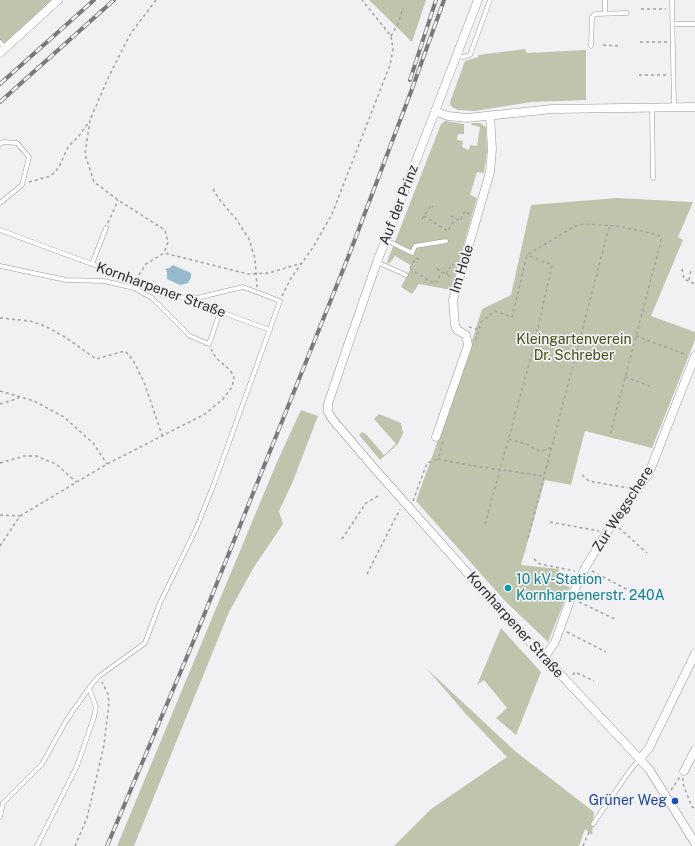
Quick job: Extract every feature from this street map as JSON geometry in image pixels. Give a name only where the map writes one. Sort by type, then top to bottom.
[{"type":"street","points":[[2,48],[58,0]]},
{"type":"street","name":"Auf der Prinz","points":[[328,412],[328,404],[377,262],[478,0]]},
{"type":"street","points":[[435,111],[458,117],[490,116],[552,109],[695,107]]},
{"type":"street","name":"Im Hole","points":[[440,438],[468,345],[466,335],[457,330],[455,325],[453,300],[477,218],[491,162],[492,149],[490,116]]},
{"type":"street","name":"Zur Wegschere","points":[[544,658],[555,642],[571,598],[584,570],[613,523],[638,490],[658,451],[695,357]]},
{"type":"street","name":"Kornharpener Straße","points":[[328,412],[333,420],[406,504],[544,658],[649,769],[695,843]]},
{"type":"street","points":[[640,759],[649,748],[695,654]]},
{"type":"street","points":[[684,771],[695,750]]},
{"type":"lane","points":[[456,55],[464,57],[470,55],[490,0]]},
{"type":"lane","points":[[605,0],[605,13]]},
{"type":"lane","points":[[672,0],[674,107]]},
{"type":"lane","points":[[591,46],[592,17],[595,14],[628,13]]},
{"type":"lane","points":[[676,24],[695,24]]},
{"type":"lane","points":[[652,107],[653,178]]},
{"type":"lane","points":[[0,144],[2,142],[17,144],[29,158],[22,185],[0,203]]},
{"type":"lane","points":[[92,264],[106,228]]},
{"type":"lane","name":"Kornharpener Straße","points":[[0,230],[270,330]]},
{"type":"lane","points":[[386,240],[412,252],[415,246],[446,241]]},
{"type":"lane","points":[[377,262],[406,275]]},
{"type":"lane","points":[[0,266],[66,280],[104,281],[134,288],[152,298],[190,336],[209,344],[220,312]]},
{"type":"lane","points":[[0,818],[3,803],[42,764],[66,721],[98,677],[145,643],[160,603],[196,529],[252,382],[280,301],[243,287],[188,300]]},
{"type":"lane","points":[[37,846],[77,766],[94,717],[96,707],[89,688]]},
{"type":"lane","points":[[593,824],[631,769],[640,759]]},
{"type":"path","points":[[22,185],[51,176],[59,167],[68,147],[79,136],[90,120],[109,76],[132,34],[156,0]]},
{"type":"path","points":[[280,301],[291,278],[332,214],[390,65],[393,50],[391,36],[362,0]]},
{"type":"path","points":[[391,36],[398,24],[403,8]]},
{"type":"path","points":[[641,9],[672,9]]},
{"type":"path","points":[[640,42],[673,42]]},
{"type":"path","points":[[603,45],[619,46]]},
{"type":"path","points":[[639,75],[673,75]]},
{"type":"path","points":[[90,120],[85,154],[94,182],[118,200],[165,230],[168,242],[164,253],[146,264],[137,281]]},
{"type":"path","points":[[213,189],[249,238],[255,259],[258,292]]},
{"type":"path","points":[[106,228],[118,200]]},
{"type":"path","points":[[422,219],[431,205],[433,207]]},
{"type":"path","points":[[451,216],[460,221],[465,211],[477,218]]},
{"type":"path","points":[[424,216],[448,231],[456,219]]},
{"type":"path","points":[[474,344],[481,322],[495,311],[512,317],[527,255],[575,226],[585,224],[609,227],[618,226],[661,236],[661,242],[610,435]]},
{"type":"path","points":[[528,538],[609,227]]},
{"type":"path","points":[[164,253],[248,274],[269,273],[302,263]]},
{"type":"path","points":[[485,524],[534,346],[552,265],[527,255]]},
{"type":"path","points":[[420,260],[416,258],[410,269],[434,284],[442,272]]},
{"type":"path","points":[[682,268],[684,279],[695,284]]},
{"type":"path","points":[[166,269],[173,272]]},
{"type":"path","points":[[437,269],[452,278]]},
{"type":"path","points":[[689,281],[691,270]]},
{"type":"path","points":[[0,318],[30,321],[45,326],[65,337],[96,359],[125,351],[134,360],[139,371],[162,435]]},
{"type":"path","points":[[468,327],[479,330]]},
{"type":"path","points":[[636,336],[695,357]]},
{"type":"path","points":[[0,546],[20,516],[107,464],[205,414],[223,399],[232,387],[234,377],[230,370],[216,358],[209,344]]},
{"type":"path","points":[[626,377],[650,386]]},
{"type":"path","points":[[0,391],[50,408],[64,417],[93,443],[107,464]]},
{"type":"path","points":[[0,404],[20,398]]},
{"type":"path","points":[[438,459],[440,438]]},
{"type":"path","points":[[509,439],[529,445],[541,451],[551,448]]},
{"type":"path","points":[[0,463],[24,456],[36,456],[56,464],[76,482]]},
{"type":"path","points":[[367,574],[406,504],[413,501],[427,463],[438,459],[543,476]]},
{"type":"path","points":[[582,475],[589,481],[638,490]]},
{"type":"path","points":[[342,539],[366,503],[380,495]]},
{"type":"path","points":[[0,515],[20,516]]},
{"type":"path","points":[[550,522],[607,532]]},
{"type":"path","points":[[613,523],[647,553]]},
{"type":"path","points":[[534,559],[540,564],[584,570],[630,591]]},
{"type":"path","points":[[571,598],[617,620]]},
{"type":"path","points":[[560,629],[606,652]]},
{"type":"path","points":[[569,684],[575,672],[588,680],[594,681]]},
{"type":"path","points":[[75,846],[87,818],[97,781],[108,712],[108,694],[98,677]]},
{"type":"path","points":[[666,796],[684,771]]},
{"type":"path","points":[[684,771],[683,784],[692,807],[695,808]]},
{"type":"path","points":[[583,846],[593,824]]},
{"type":"green space","points":[[0,0],[52,0],[0,48]]},
{"type":"green space","points":[[369,0],[426,0],[412,42]]},
{"type":"green space","points":[[525,49],[527,53],[586,50],[586,100],[531,102],[475,111],[458,110],[452,107],[450,104],[451,99],[465,61],[478,57],[478,55]]},
{"type":"green space","points":[[445,121],[464,124],[464,134],[458,134],[457,140],[463,141],[462,147],[469,150],[470,145],[477,146],[480,127],[472,125],[471,123],[480,123],[486,127],[487,151],[484,173],[477,172],[470,195],[477,198],[451,290],[419,284],[412,294],[401,287],[412,266],[395,256],[389,264],[387,262],[441,124]]},
{"type":"green space","name":"Kleingartenverein Dr. Schreber","points":[[617,198],[693,202],[678,237],[683,240],[651,316],[695,332],[695,340],[652,448],[585,431],[571,485],[545,480],[521,565],[559,569],[556,583],[570,587],[548,642],[505,601],[416,501],[459,382],[482,309],[511,295],[531,205]]},
{"type":"green space","points":[[301,410],[318,416],[293,481],[279,511],[283,524],[254,567],[229,612],[134,846],[117,846],[277,462]]},
{"type":"green space","points":[[379,414],[401,423],[403,433],[398,444],[380,460],[359,435],[362,432],[366,434],[384,455],[396,444],[374,419]]},
{"type":"green space","points":[[501,628],[541,672],[516,735],[496,718],[507,708],[484,680],[477,685]]},
{"type":"green space","points":[[426,668],[515,751],[594,812],[592,835],[585,829],[579,846],[394,846],[431,809],[507,757],[465,713]]},
{"type":"water","points":[[173,265],[191,273],[191,278],[188,283],[180,285],[167,279],[167,270]]},
{"type":"railway","points":[[0,84],[94,0]]},
{"type":"railway","points":[[0,102],[114,0]]},
{"type":"railway","points":[[410,80],[436,0]]},
{"type":"railway","points":[[107,846],[194,640],[349,255],[444,0]]},
{"type":"place","name":"10 kV-Station Kornharpenerstr. 240A","points":[[508,588]]},
{"type":"place","name":"Grüner Weg","points":[[675,801]]}]
